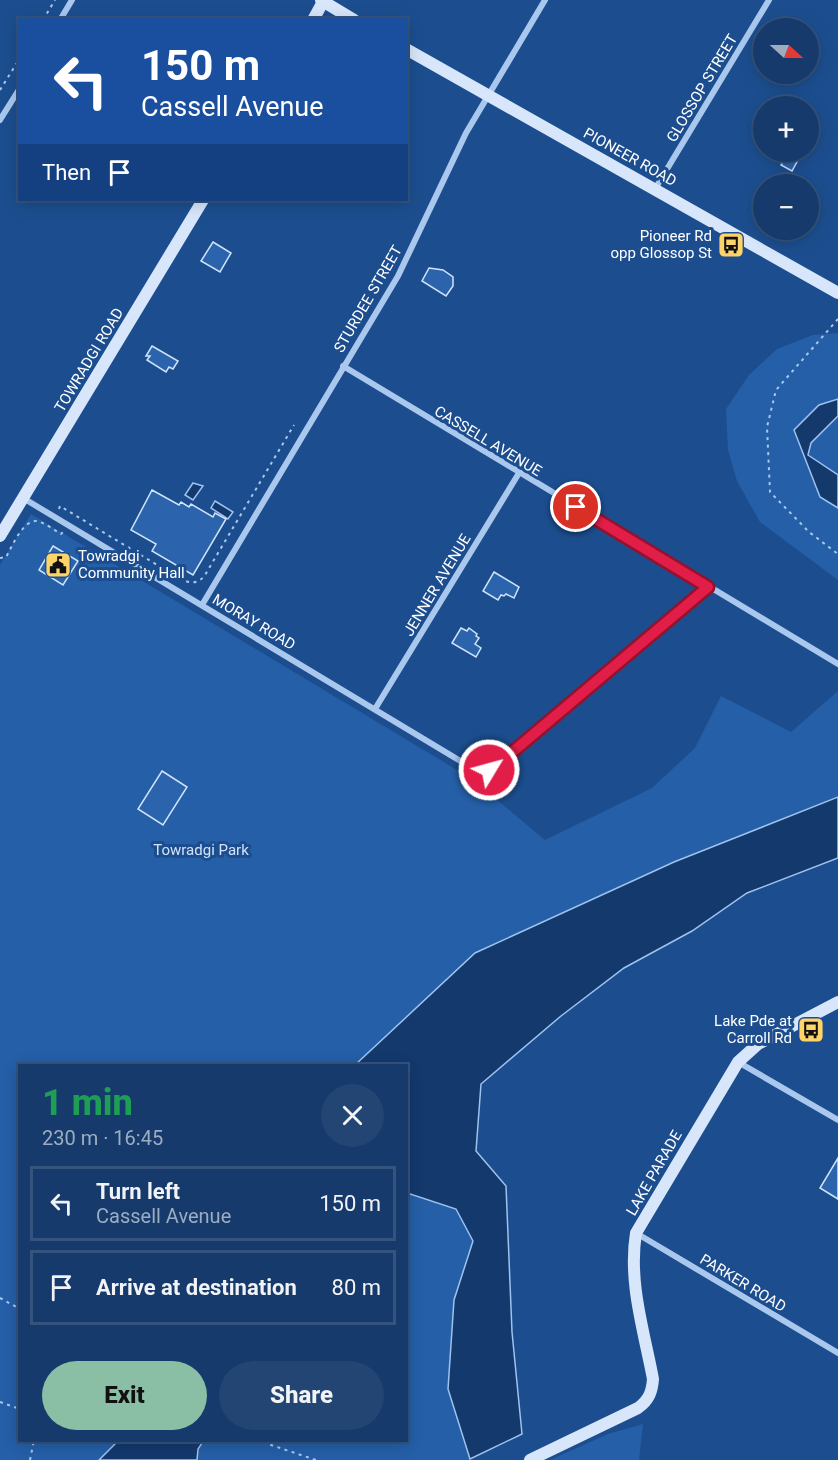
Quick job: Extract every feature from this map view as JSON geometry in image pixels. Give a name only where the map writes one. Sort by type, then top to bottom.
[{"type":"main road","points":[[313,18],[323,0],[351,18]]},
{"type":"main road","name":"PIONEER ROAD","points":[[408,50],[838,293]]},
{"type":"main road","name":"TOWRADGI ROAD","points":[[0,536],[202,201]]},
{"type":"main road","name":"LAKE PARADE","points":[[531,1460],[638,1408],[647,1401],[653,1390],[653,1379],[633,1271],[636,1233],[738,1062],[758,1044],[838,1002]]},
{"type":"street","points":[[61,18],[72,0]]},
{"type":"street","name":"STURDEE STREET","points":[[202,605],[398,276],[452,161],[488,94],[545,0]]},
{"type":"street","name":"GLOSSOP STREET","points":[[655,189],[770,0]]},
{"type":"street","points":[[0,120],[18,90]]},
{"type":"street","name":"CASSELL AVENUE","points":[[343,366],[838,664]]},
{"type":"street","name":"JENNER AVENUE","points":[[375,709],[519,473]]},
{"type":"street","name":"MORAY ROAD","points":[[23,498],[472,768],[481,770],[489,770],[497,765],[708,587]]},
{"type":"street","points":[[738,1062],[838,1120]]},
{"type":"street","name":"PARKER ROAD","points":[[636,1233],[838,1353]]},
{"type":"path","points":[[44,18],[55,0]]},
{"type":"path","points":[[0,90],[18,61]]},
{"type":"path","points":[[838,319],[776,390],[767,427],[770,492],[809,532],[838,554]]},
{"type":"path","points":[[54,516],[60,506],[177,577],[190,583],[198,582],[205,575],[294,425]]},
{"type":"path","points":[[0,558],[6,557],[27,524],[36,521],[61,534],[67,524]]},
{"type":"path","points":[[0,1298],[18,1308]]},
{"type":"path","points":[[0,1402],[18,1408]]},
{"type":"path","points":[[30,1460],[34,1442]]},
{"type":"path","points":[[262,1442],[316,1460]]},
{"type":"green space","points":[[838,333],[838,399],[819,405],[794,430],[820,497],[838,508],[838,580],[760,522],[737,481],[728,450],[726,409],[749,375],[777,349],[813,335]]},
{"type":"green space","points":[[835,417],[838,417],[838,475],[809,456],[811,443]]},
{"type":"green space","name":"Towradgi Park","points":[[31,514],[472,779],[545,840],[652,788],[695,748],[721,696],[791,732],[838,691],[838,797],[674,862],[475,953],[370,1064],[18,1064],[18,1442],[117,1442],[99,1460],[0,1460],[0,565]]},
{"type":"green space","points":[[408,1193],[457,1209],[473,1241],[454,1300],[448,1389],[470,1460],[197,1460],[197,1449],[202,1442],[408,1442]]},
{"type":"green space","points":[[643,1424],[639,1460],[550,1460],[608,1434]]},
{"type":"shaded area","points":[[838,399],[838,416],[811,443],[808,455],[838,475],[838,508],[820,497],[794,430],[819,405]]},
{"type":"shaded area","points":[[193,483],[203,486],[193,500],[185,495]]},
{"type":"shaded area","points":[[215,501],[233,512],[228,519],[211,508]]},
{"type":"shaded area","points":[[838,797],[838,858],[747,893],[692,931],[624,968],[561,1016],[481,1084],[476,1151],[506,1186],[512,1332],[522,1434],[470,1459],[448,1389],[454,1300],[473,1241],[456,1209],[408,1193],[408,1064],[356,1064],[475,953],[674,862]]},
{"type":"shaded area","points":[[117,1442],[203,1442],[198,1449],[197,1460],[99,1460]]},
{"type":"building","points":[[783,162],[797,162],[792,171],[781,165]]},
{"type":"building","points":[[213,242],[231,253],[220,272],[201,261]]},
{"type":"building","points":[[429,268],[443,270],[453,277],[453,286],[446,296],[422,281]]},
{"type":"building","points":[[152,346],[178,361],[173,369],[169,367],[166,372],[147,360],[150,356],[146,356]]},
{"type":"building","points":[[152,490],[179,505],[181,502],[189,507],[191,504],[213,517],[215,513],[226,519],[193,575],[152,551],[156,544],[131,530]]},
{"type":"building","name":"Towradgi Community Hall","points":[[53,546],[78,561],[63,585],[39,570]]},
{"type":"building","points":[[494,572],[519,587],[514,598],[506,594],[501,595],[498,600],[483,591]]},
{"type":"building","points":[[461,628],[467,631],[469,628],[477,634],[479,638],[475,644],[481,648],[476,657],[452,643]]},
{"type":"building","points":[[162,771],[187,787],[163,825],[138,809]]},
{"type":"building","points":[[838,1158],[838,1199],[820,1188]]},
{"type":"place","name":"Pioneer Rd opp Glossop St","points":[[731,245]]},
{"type":"place","name":"Towradgi Community Hall","points":[[58,565]]},
{"type":"place","name":"Lake Pde at Carroll Rd","points":[[811,1030]]},
{"type":"route","points":[[489,770],[708,587],[576,507]]}]
